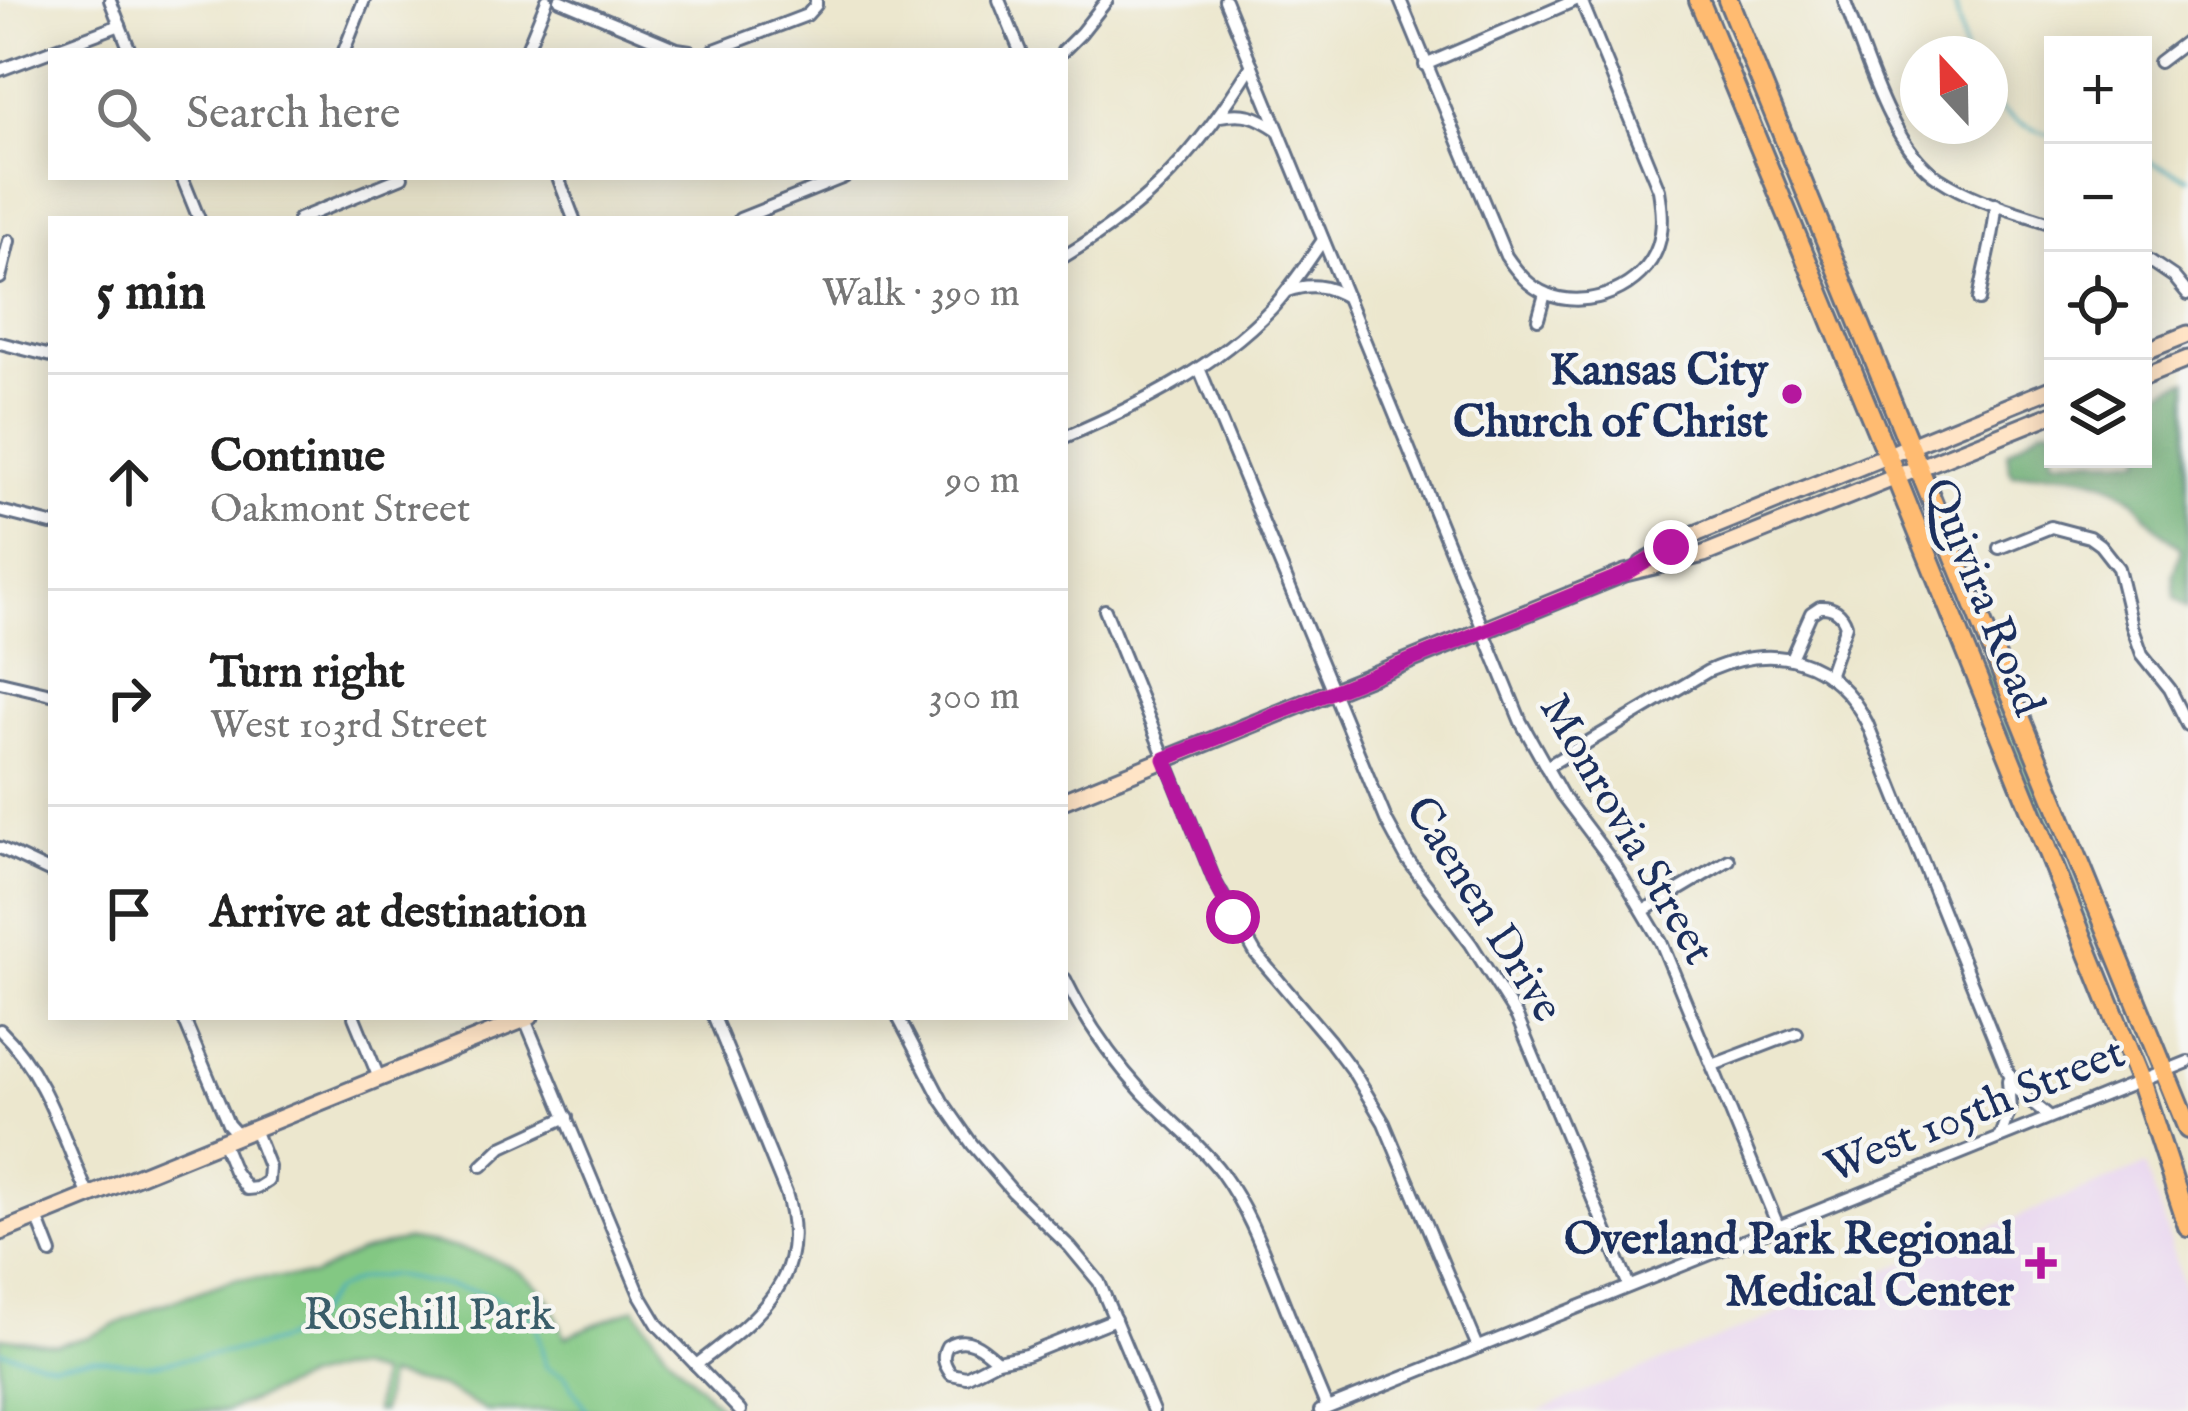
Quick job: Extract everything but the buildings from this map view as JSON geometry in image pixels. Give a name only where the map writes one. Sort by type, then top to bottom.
[{"type":"main road","name":"Quivira Road","points":[[1699,0],[2140,1080],[2188,1226]]},
{"type":"main road","name":"Quivira Road","points":[[1728,0],[2188,1129]]},
{"type":"main road","points":[[2152,348],[2188,334]]},
{"type":"main road","points":[[2152,373],[2188,359]]},
{"type":"main road","points":[[1625,574],[1695,534],[2044,392]]},
{"type":"main road","points":[[1068,799],[1625,574],[1704,554],[2044,418]]},
{"type":"main road","points":[[0,1232],[521,1020]]},
{"type":"street","points":[[110,0],[129,48]]},
{"type":"street","points":[[345,48],[364,0]]},
{"type":"street","points":[[527,48],[547,0]]},
{"type":"street","points":[[560,0],[675,48]]},
{"type":"street","points":[[720,48],[807,16],[816,0]]},
{"type":"street","points":[[999,0],[1019,48]]},
{"type":"street","points":[[1066,48],[1107,0]]},
{"type":"street","name":"Monrovia Street","points":[[1225,0],[1521,722],[1562,795],[1643,910],[1679,981],[1778,1226]]},
{"type":"street","points":[[1400,0],[1425,64],[1497,239],[1518,273],[1545,294],[1590,299],[1618,290],[1640,274],[1658,245],[1663,220],[1659,190],[1579,0],[1425,64]]},
{"type":"street","points":[[1844,0],[1909,150],[1939,179],[2044,221]]},
{"type":"street","points":[[59,48],[120,25]]},
{"type":"street","points":[[2158,62],[2188,40]]},
{"type":"street","points":[[0,70],[48,52]]},
{"type":"street","points":[[1068,254],[1100,235],[1161,185],[1220,116],[1252,65]]},
{"type":"street","points":[[1220,116],[1243,112],[1279,131]]},
{"type":"street","points":[[183,180],[198,216]]},
{"type":"street","points":[[559,180],[573,216]]},
{"type":"street","points":[[747,216],[837,180]]},
{"type":"street","points":[[305,216],[370,183]]},
{"type":"street","points":[[1978,300],[1995,230],[1996,204]]},
{"type":"street","points":[[0,278],[10,241]]},
{"type":"street","points":[[1068,436],[1155,396],[1199,368],[1274,307],[1323,241]]},
{"type":"street","points":[[2152,262],[2174,277],[2188,295]]},
{"type":"street","points":[[1284,292],[1304,285],[1329,287],[1347,297]]},
{"type":"street","points":[[1538,319],[1545,294]]},
{"type":"street","points":[[0,343],[48,355]]},
{"type":"street","name":"Caenen Drive","points":[[1199,368],[1373,791],[1407,859],[1493,976],[1517,1017],[1629,1286]]},
{"type":"street","points":[[0,511],[48,523]]},
{"type":"street","points":[[1999,548],[2051,526],[2100,545],[2118,568],[2142,654],[2170,688],[2188,725]]},
{"type":"street","points":[[1791,658],[1811,613],[1833,609],[1846,625],[1828,676]]},
{"type":"street","points":[[1105,610],[1215,882],[1268,970],[1354,1073],[1384,1123],[1478,1347]]},
{"type":"street","points":[[1546,767],[1720,666],[1754,656],[1791,658],[1828,676],[1861,711],[2007,1071],[2018,1090],[2050,1116]]},
{"type":"street","points":[[0,682],[48,693]]},
{"type":"street","points":[[0,848],[47,870]]},
{"type":"street","points":[[1643,910],[1729,860]]},
{"type":"street","points":[[1068,984],[1114,1059],[1193,1140],[1238,1198],[1323,1410]]},
{"type":"street","points":[[184,1020],[228,1124],[238,1136]]},
{"type":"street","points":[[355,1020],[380,1078]]},
{"type":"street","points":[[527,1020],[640,1295],[658,1325],[740,1411]]},
{"type":"street","points":[[696,1365],[756,1317],[777,1292],[794,1236],[786,1193],[715,1020]]},
{"type":"street","points":[[900,1020],[942,1101],[972,1144],[1012,1192],[1092,1272],[1153,1411]]},
{"type":"street","points":[[0,1030],[38,1078],[88,1196]]},
{"type":"street","points":[[1713,1065],[1797,1033]]},
{"type":"street","name":"West 105th Street","points":[[1323,1410],[2188,1062]]},
{"type":"street","points":[[2000,1136],[2010,1109],[2007,1071]]},
{"type":"street","points":[[482,1166],[502,1147],[567,1117]]},
{"type":"street","points":[[37,1217],[51,1253]]},
{"type":"street","points":[[998,1360],[964,1340],[947,1346],[944,1353],[947,1368],[958,1376],[1115,1319]]},
{"type":"shaded area","name":"Overland Park Regional Medical Center","points":[[2146,1165],[2188,1302],[2188,1411],[1538,1411]]},
{"type":"green space","points":[[2188,380],[2188,608],[2175,598],[2173,574],[2181,549],[2134,499],[2092,477],[2044,472],[2013,475],[2009,468],[2007,452],[2044,428],[2044,468],[2152,468],[2152,394]]},
{"type":"green space","points":[[1983,664],[1996,686],[2102,955],[2085,927],[1979,665]]},
{"type":"green space","name":"Rosehill Park","points":[[406,1240],[462,1249],[516,1270],[545,1294],[565,1337],[635,1308],[668,1354],[724,1411],[486,1411],[442,1387],[387,1376],[382,1411],[375,1411],[379,1375],[356,1369],[304,1379],[226,1411],[0,1411],[0,1337],[56,1345],[89,1337],[147,1310],[235,1279],[312,1276],[360,1252]]},
{"type":"waterway","points":[[1954,0],[1961,36]]},
{"type":"waterway","points":[[2008,115],[2044,132]]},
{"type":"waterway","points":[[2152,163],[2188,178]]},
{"type":"waterway","points":[[0,1351],[54,1364],[92,1358],[147,1365],[259,1347],[308,1325],[333,1291],[359,1279],[389,1275],[481,1292],[535,1320],[546,1367],[565,1376],[587,1411]]},
{"type":"place","name":"Kansas City Church of Christ","points":[[1792,394]]},
{"type":"place","name":"Overland Park Regional Medical Center","points":[[2041,1263]]},
{"type":"route","points":[[1233,917],[1165,759],[1625,574],[1671,547]]}]
